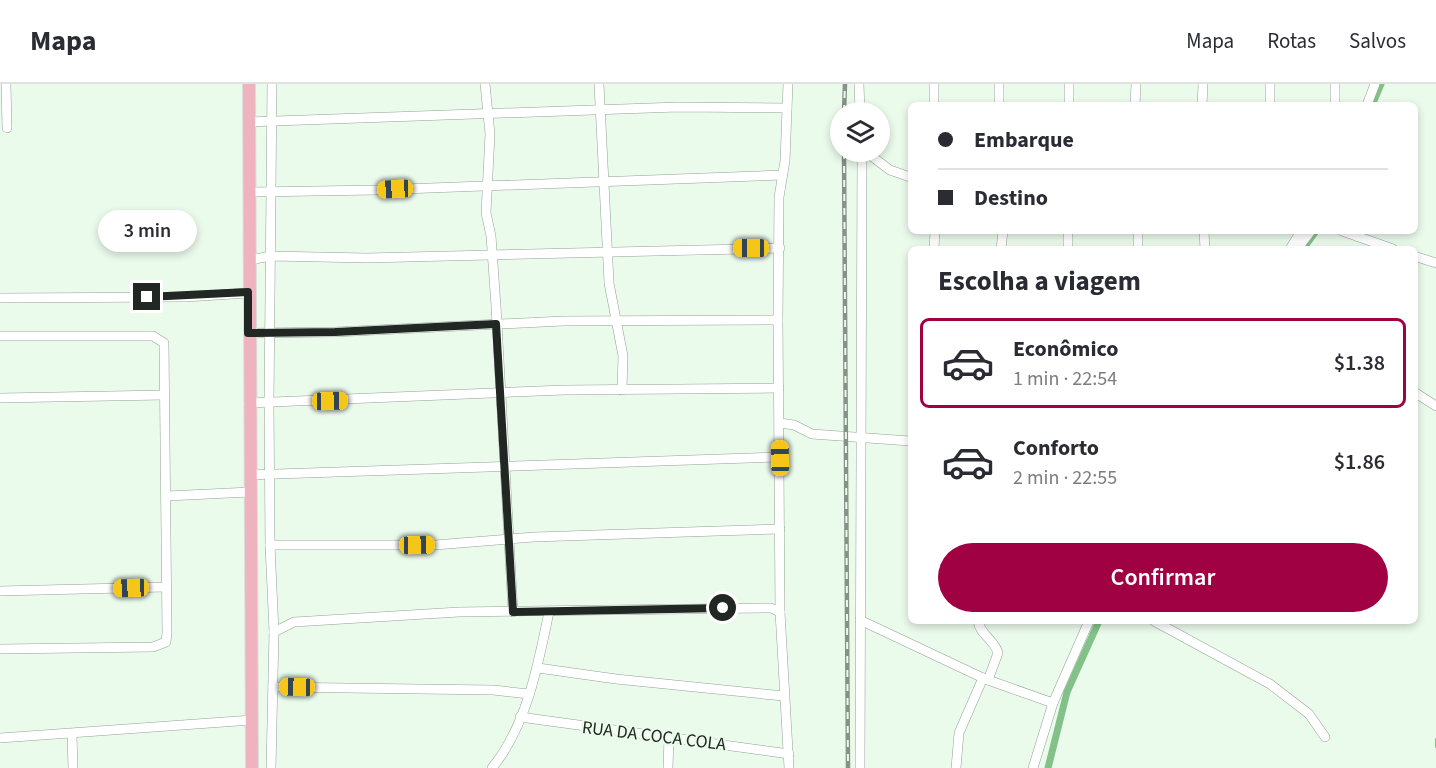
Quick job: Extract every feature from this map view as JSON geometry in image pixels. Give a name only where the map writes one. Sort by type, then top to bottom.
[{"type":"main road","points":[[249,84],[248,333],[252,768]]},
{"type":"street","points":[[6,84],[7,128]]},
{"type":"street","points":[[271,768],[274,632],[269,475],[272,84]]},
{"type":"street","points":[[485,84],[489,115],[486,213],[492,254],[513,612]]},
{"type":"street","points":[[599,84],[609,283],[623,356],[622,390]]},
{"type":"street","points":[[788,84],[782,175],[778,320],[780,612],[783,696],[789,768]]},
{"type":"street","points":[[860,84],[860,102]]},
{"type":"street","points":[[934,84],[934,102]]},
{"type":"street","points":[[999,84],[999,102]]},
{"type":"street","points":[[1069,84],[1069,102]]},
{"type":"street","points":[[1135,102],[1136,84]]},
{"type":"street","points":[[1202,102],[1203,84]]},
{"type":"street","points":[[1270,84],[1270,102]]},
{"type":"street","points":[[1335,84],[1335,102]]},
{"type":"street","points":[[1368,102],[1375,84]]},
{"type":"street","points":[[248,122],[602,110],[787,108]]},
{"type":"street","points":[[860,768],[864,162]]},
{"type":"street","points":[[878,162],[890,170],[908,176]]},
{"type":"street","points":[[250,192],[782,175]]},
{"type":"street","points":[[1347,234],[1364,244]]},
{"type":"street","points":[[249,260],[271,256],[367,258],[780,248]]},
{"type":"street","points":[[1418,257],[1436,263]]},
{"type":"street","points":[[0,298],[186,297],[248,292]]},
{"type":"street","points":[[248,333],[335,332],[496,324],[778,320]]},
{"type":"street","points":[[0,336],[153,336],[161,340],[165,348],[167,496],[165,587],[167,633],[162,645],[0,649]]},
{"type":"street","points":[[249,403],[622,390],[779,388]]},
{"type":"street","points":[[0,398],[164,395]]},
{"type":"street","points":[[1418,395],[1436,406]]},
{"type":"street","points":[[780,423],[794,425],[812,434],[908,441]]},
{"type":"street","points":[[250,475],[780,458]]},
{"type":"street","points":[[167,496],[250,492]]},
{"type":"street","points":[[270,545],[367,546],[509,541],[534,537],[780,529]]},
{"type":"street","points":[[0,591],[165,587]]},
{"type":"street","points":[[274,632],[294,622],[341,618],[702,607],[771,608],[780,612]]},
{"type":"street","points":[[492,768],[508,745],[529,694],[538,668],[549,612]]},
{"type":"street","points":[[860,620],[985,679],[1053,703]]},
{"type":"street","points":[[956,768],[959,733],[998,653],[978,624]]},
{"type":"street","points":[[1033,768],[1053,703],[1088,624]]},
{"type":"street","points":[[1160,624],[1270,684],[1309,714],[1325,737]]},
{"type":"street","points":[[538,668],[616,679],[783,696]]},
{"type":"street","points":[[273,687],[493,690],[529,694]]},
{"type":"street","points":[[252,699],[273,698]]},
{"type":"street","name":"RUA DA COCA COLA","points":[[520,717],[789,754]]},
{"type":"street","points":[[0,738],[72,735],[252,720]]},
{"type":"street","points":[[72,735],[73,768]]},
{"type":"street","points":[[668,768],[669,737]]},
{"type":"waterway","points":[[1373,102],[1381,84]]},
{"type":"waterway","points":[[1305,246],[1314,234]]},
{"type":"waterway","points":[[1048,768],[1067,692],[1098,624]]},
{"type":"waterway","points":[[1436,739],[1436,747]]},
{"type":"railway","points":[[844,102],[845,84]]},
{"type":"railway","points":[[844,162],[848,768]]},
{"type":"route","points":[[147,297],[186,297],[248,292],[248,333],[335,332],[496,324],[513,612],[723,608]]}]
